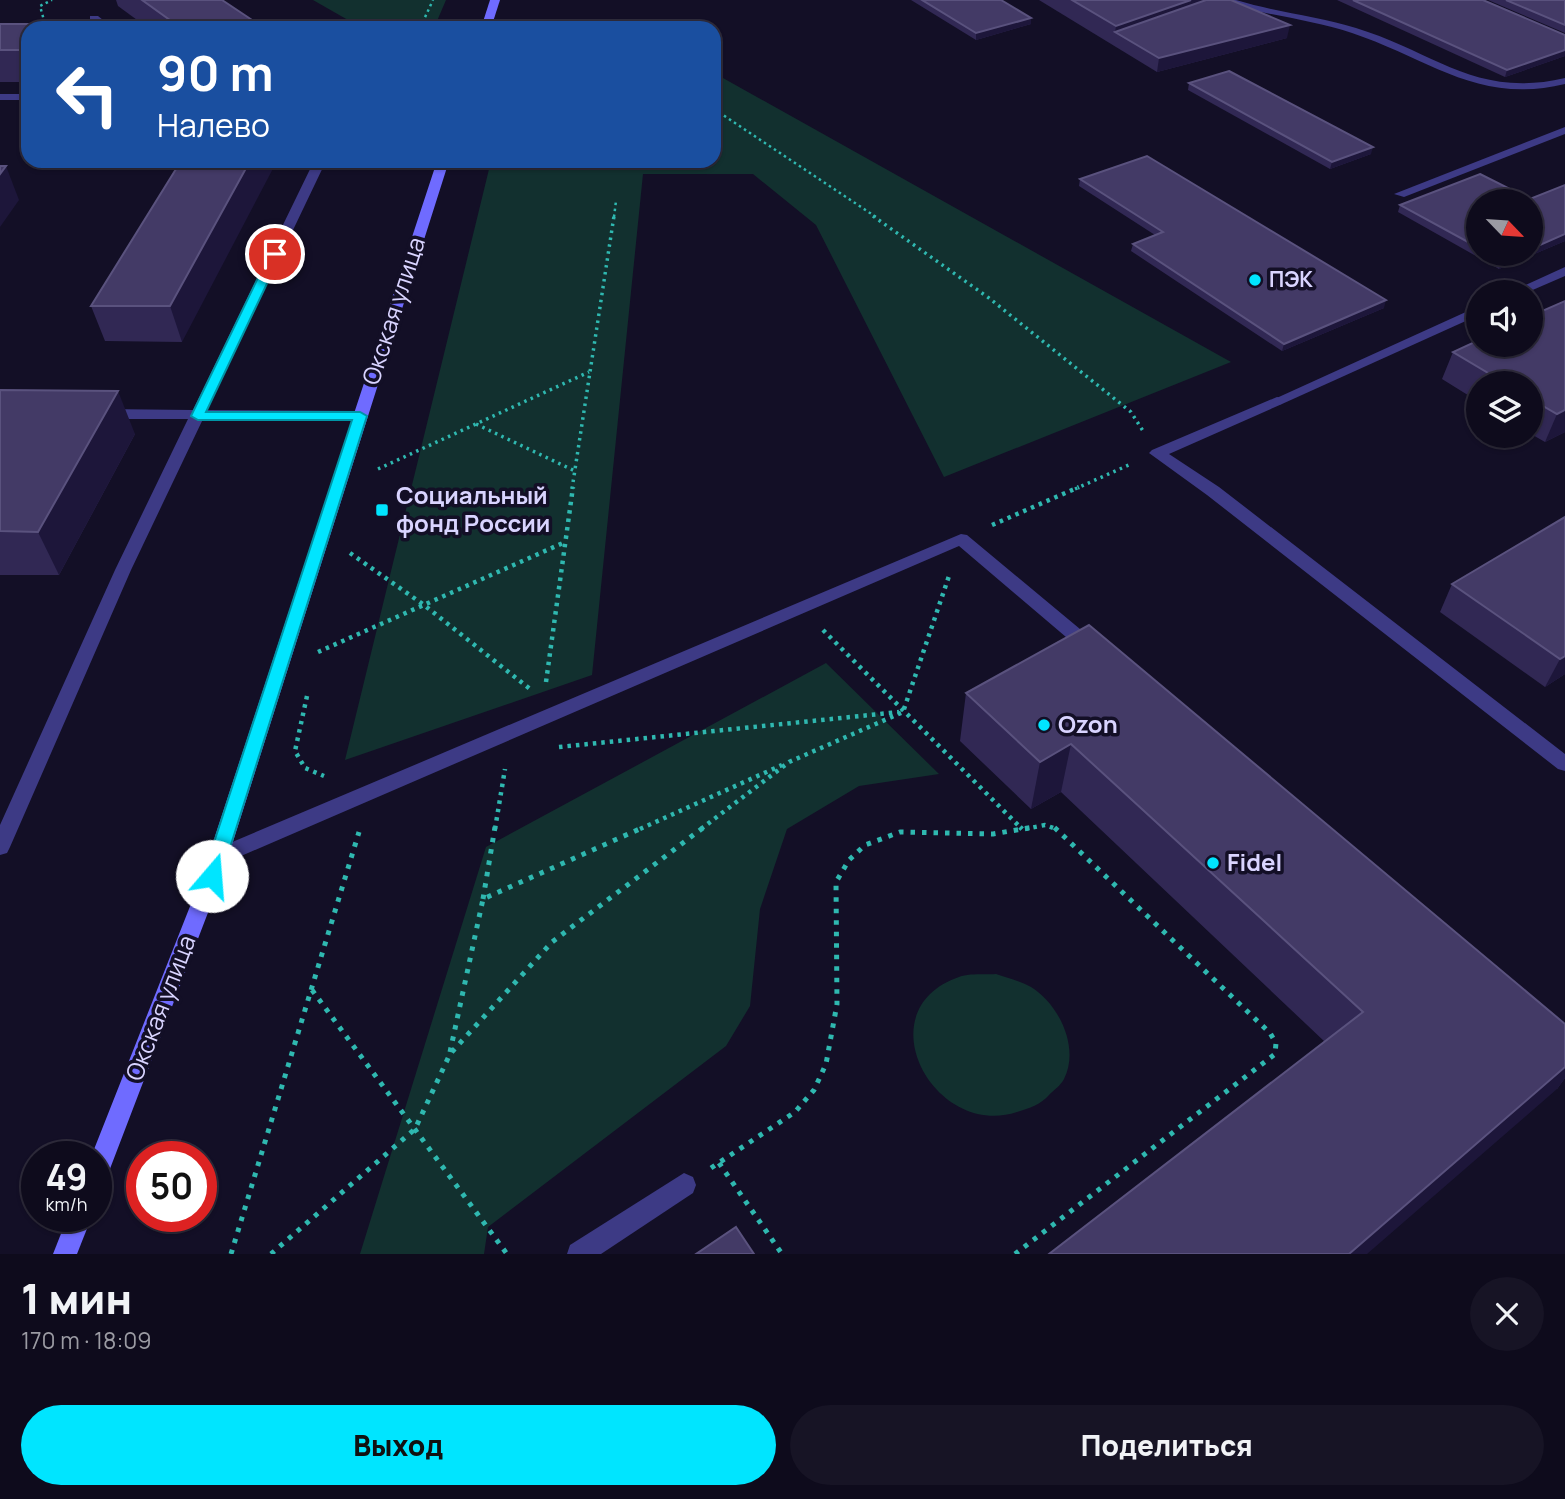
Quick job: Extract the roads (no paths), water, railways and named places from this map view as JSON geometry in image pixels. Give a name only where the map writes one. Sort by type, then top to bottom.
[{"type":"main road","points":[[488,21],[495,0]]},
{"type":"main road","name":"Окская улица","points":[[109,1141],[218,858],[441,168]]},
{"type":"main road","points":[[65,1254],[74,1232]]},
{"type":"street","points":[[1225,0],[1276,15],[1354,30],[1465,79],[1499,88],[1548,87],[1565,81]]},
{"type":"street","points":[[94,18],[98,21]]},
{"type":"street","points":[[0,97],[21,97]]},
{"type":"street","points":[[1400,194],[1565,130]]},
{"type":"street","points":[[0,847],[123,570],[317,168]]},
{"type":"street","points":[[1543,281],[1565,271]]},
{"type":"street","points":[[1466,316],[1157,453],[1213,491],[1565,764]]},
{"type":"street","points":[[92,414],[360,416]]},
{"type":"street","points":[[218,858],[961,539],[1111,666]]},
{"type":"street","points":[[579,1254],[684,1185]]},
{"type":"place","name":"ПЭК","points":[[1255,280]]},
{"type":"place","name":"Социальный фонд России","points":[[382,510]]},
{"type":"place","name":"Ozon","points":[[1044,725]]},
{"type":"place","name":"Fidel","points":[[1213,863]]}]
